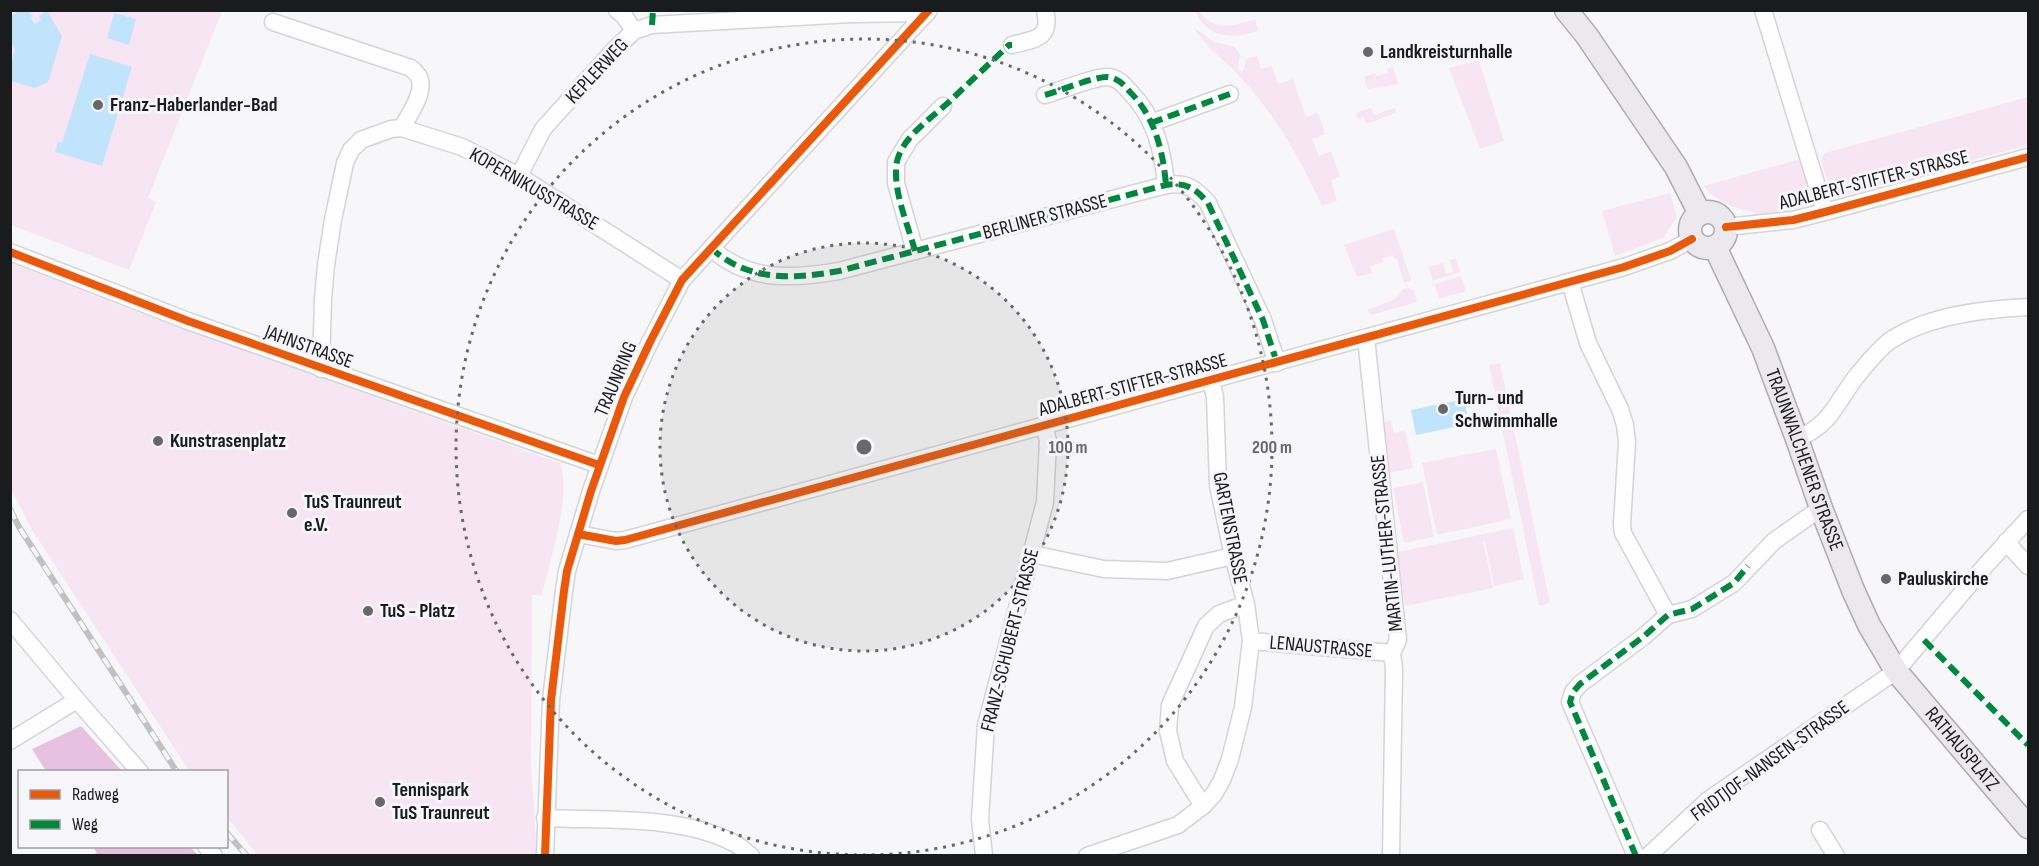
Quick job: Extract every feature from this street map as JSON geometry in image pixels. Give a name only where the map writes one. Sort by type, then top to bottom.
[{"type":"main road","points":[[1566,10],[1587,36],[1676,167],[1700,214]]},
{"type":"main road","points":[[1706,212],[1717,214],[1726,227],[1724,239],[1715,247],[1700,246],[1692,239],[1690,228],[1692,222],[1700,214],[1706,212]]},
{"type":"main road","name":"TRAUNWALCHENER STRASSE","points":[[1715,247],[1763,348],[1859,605],[1896,671]]},
{"type":"main road","name":"RATHAUSPLATZ","points":[[1896,671],[2028,826]]},
{"type":"street","points":[[617,10],[625,17],[634,32]]},
{"type":"street","points":[[1012,45],[1043,35],[1048,22],[1045,10]]},
{"type":"street","points":[[1763,10],[1825,212]]},
{"type":"street","name":"KEPLERWEG","points":[[519,176],[543,129],[614,50],[634,32],[652,25],[928,12]]},
{"type":"street","name":"TRAUNRING","points":[[545,855],[551,700],[567,571],[599,465],[624,397],[682,280],[928,12]]},
{"type":"street","points":[[273,22],[411,68],[420,77],[421,85],[402,128]]},
{"type":"street","points":[[1045,96],[1105,76],[1118,79],[1149,115],[1164,163],[1166,185]]},
{"type":"street","points":[[1151,123],[1230,94]]},
{"type":"street","points":[[915,250],[897,183],[896,162],[910,139],[943,106]]},
{"type":"street","name":"KOPERNIKUSSTRASSE","points":[[321,369],[326,266],[345,164],[351,150],[361,140],[375,133],[402,128],[462,147],[519,176],[682,280]]},
{"type":"street","name":"ADALBERT-STIFTER-STRASSE","points":[[1726,227],[1793,220],[2028,157]]},
{"type":"street","name":"BERLINER STRASSE","points":[[711,248],[722,258],[738,267],[765,274],[789,277],[838,271],[1166,185],[1178,183],[1188,185],[1208,203],[1263,320],[1277,363]]},
{"type":"street","name":"ADALBERT-STIFTER-STRASSE","points":[[578,534],[616,541],[625,540],[1570,282],[1652,258],[1692,239]]},
{"type":"street","name":"JAHNSTRASSE","points":[[10,252],[142,304],[321,369],[599,465]]},
{"type":"street","points":[[1570,282],[1588,343],[1625,425],[1628,442],[1623,533],[1668,615]]},
{"type":"street","points":[[1797,439],[1820,426],[1833,412],[1856,378],[1890,341],[1911,330],[1947,318],[2005,308],[2028,307]]},
{"type":"street","name":"MARTIN-LUTHER-STRASSE","points":[[1366,338],[1398,640],[1392,653],[1394,669],[1391,855]]},
{"type":"street","name":"GARTENSTRASSE","points":[[1087,855],[1154,835],[1178,825],[1203,807],[1214,794],[1230,759],[1243,707],[1251,641],[1246,604],[1218,485],[1215,398],[1211,381]]},
{"type":"street","name":"FRANZ-SCHUBERT-STRASSE","points":[[984,855],[980,819],[986,725],[1045,501],[1048,440],[1044,426]]},
{"type":"street","points":[[1636,855],[1570,702],[1573,692],[1580,684],[1643,638],[1668,615],[1692,609],[1734,583],[1774,541],[1821,508]]},
{"type":"street","name":"FRIDTJOF-NANSEN-STRASSE","points":[[1648,855],[1708,800],[1896,671],[2028,519]]},
{"type":"street","points":[[2006,542],[2028,566]]},
{"type":"street","points":[[1032,554],[1104,568],[1167,571],[1233,556]]},
{"type":"street","name":"GARTENSTRASSE","points":[[1203,807],[1175,761],[1168,731],[1170,705],[1206,626],[1220,614],[1246,604]]},
{"type":"street","points":[[10,620],[76,700],[139,770]]},
{"type":"street","name":"LENAUSTRASSE","points":[[1251,641],[1392,653]]},
{"type":"street","points":[[10,741],[76,700]]},
{"type":"street","points":[[545,818],[633,821],[690,827],[733,842],[749,855]]},
{"type":"street","points":[[1820,830],[1836,855]]},
{"type":"shaded area","name":"Franz-Haberlander-Bad","points":[[10,11],[222,11],[148,198],[156,202],[129,270],[11,225]]},
{"type":"shaded area","points":[[1195,11],[1199,11],[1211,22],[1224,26],[1255,19],[1258,31],[1249,34],[1222,35],[1206,27]]},
{"type":"shaded area","points":[[1194,28],[1215,42],[1235,47],[1240,54],[1238,70],[1243,72],[1246,59],[1257,56],[1261,69],[1272,66],[1278,84],[1293,79],[1306,117],[1318,113],[1325,134],[1312,139],[1319,156],[1331,151],[1340,177],[1331,180],[1337,201],[1322,206],[1296,155],[1276,123],[1254,93],[1204,42]]},
{"type":"shaded area","points":[[1479,60],[1504,141],[1480,149],[1449,68]]},
{"type":"shaded area","points":[[1393,67],[1398,84],[1368,89],[1364,77],[1375,73],[1376,76],[1388,73],[1387,69]]},
{"type":"shaded area","points":[[2028,97],[2028,145],[1838,197],[1831,194],[1821,160],[1825,153]]},
{"type":"shaded area","points":[[1371,108],[1374,115],[1395,108],[1396,113],[1366,124],[1364,117],[1358,119],[1356,113]]},
{"type":"shaded area","points":[[1797,160],[1801,163],[1812,199],[1809,206],[1792,211],[1755,215],[1753,212],[1726,204],[1703,186]]},
{"type":"shaded area","points":[[1670,193],[1677,217],[1663,238],[1615,256],[1602,211]]},
{"type":"shaded area","points":[[1394,229],[1411,280],[1404,283],[1397,259],[1394,259],[1393,255],[1382,258],[1383,262],[1370,266],[1372,273],[1357,277],[1344,245]]},
{"type":"shaded area","points":[[1456,258],[1460,272],[1433,281],[1428,267],[1443,263],[1446,274],[1453,272],[1450,260]]},
{"type":"shaded area","name":"TuS Traunreut e.V.","points":[[10,262],[129,309],[560,463],[563,477],[562,510],[542,595],[532,595],[531,763],[537,855],[258,856],[228,818],[228,770],[189,770],[186,766],[32,530],[11,489]]},
{"type":"shaded area","points":[[1461,276],[1466,291],[1439,299],[1435,284]]},
{"type":"shaded area","points":[[1403,289],[1414,290],[1417,302],[1371,315],[1367,310],[1394,300]]},
{"type":"shaded area","points":[[1500,363],[1550,603],[1539,606],[1489,365]]},
{"type":"shaded area","points":[[1391,420],[1394,433],[1405,430],[1413,468],[1385,474],[1381,423]]},
{"type":"shaded area","points":[[1496,449],[1511,519],[1437,535],[1422,463]]},
{"type":"shaded area","points":[[1423,482],[1434,537],[1404,543],[1393,488]]},
{"type":"shaded area","points":[[1513,528],[1524,579],[1494,586],[1485,541],[1483,541],[1493,588],[1405,606],[1394,553]]},
{"type":"shaded area","points":[[81,726],[121,770],[45,770],[32,749]]},
{"type":"shaded area","points":[[94,848],[191,848],[198,855],[93,855],[97,853]]},
{"type":"water","points":[[20,10],[29,11],[33,16],[31,18],[34,24],[41,20],[39,16],[47,11],[62,36],[48,82],[35,88],[11,81],[11,64],[15,50],[11,42],[11,16]]},
{"type":"water","points":[[114,13],[136,19],[129,45],[107,38]]},
{"type":"water","points":[[90,54],[132,67],[102,166],[55,152],[58,142],[62,143]]},
{"type":"water","points":[[1464,399],[1469,424],[1416,435],[1411,410]]},
{"type":"railway","points":[[10,509],[19,527],[176,770]]},
{"type":"railway","points":[[228,834],[247,856]]},
{"type":"marked path","points":[[652,25],[653,10]]},
{"type":"marked path","points":[[915,251],[896,180],[898,159],[902,148],[917,130],[1009,45],[1012,45]]},
{"type":"marked path","points":[[1045,95],[1102,77],[1120,82],[1139,102],[1152,123],[1163,160],[1166,185]]},
{"type":"marked path","points":[[1151,123],[1230,94]]},
{"type":"marked path","points":[[711,248],[725,259],[756,272],[788,276],[822,274],[1166,185],[1185,185],[1199,193],[1208,203],[1263,320],[1277,363]]},
{"type":"marked path","points":[[1636,856],[1570,702],[1573,692],[1580,684],[1643,637],[1668,615],[1692,609],[1734,583],[1748,566]]},
{"type":"marked path","points":[[1924,640],[2028,745]]},
{"type":"cycle path","points":[[545,856],[551,700],[567,571],[591,491],[624,397],[682,280],[929,10]]},
{"type":"cycle path","points":[[1726,227],[1793,220],[2028,157]]},
{"type":"cycle path","points":[[578,534],[616,541],[625,540],[1624,267],[1670,251],[1692,239]]},
{"type":"cycle path","points":[[10,252],[188,321],[599,465]]},
{"type":"place","name":"Landkreisturnhalle","points":[[1368,52]]},
{"type":"place","name":"Franz-Haberlander-Bad","points":[[98,105]]},
{"type":"place","name":"Turn- und Schwimmhalle","points":[[1443,409]]},
{"type":"place","name":"Kunstrasenplatz","points":[[158,441]]},
{"type":"place","name":"TuS Traunreut e.V.","points":[[292,513]]},
{"type":"place","name":"Pauluskirche","points":[[1886,579]]},
{"type":"place","name":"TuS - Platz","points":[[368,611]]},
{"type":"place","name":"Tennispark TuS Traunreut","points":[[380,802]]}]
